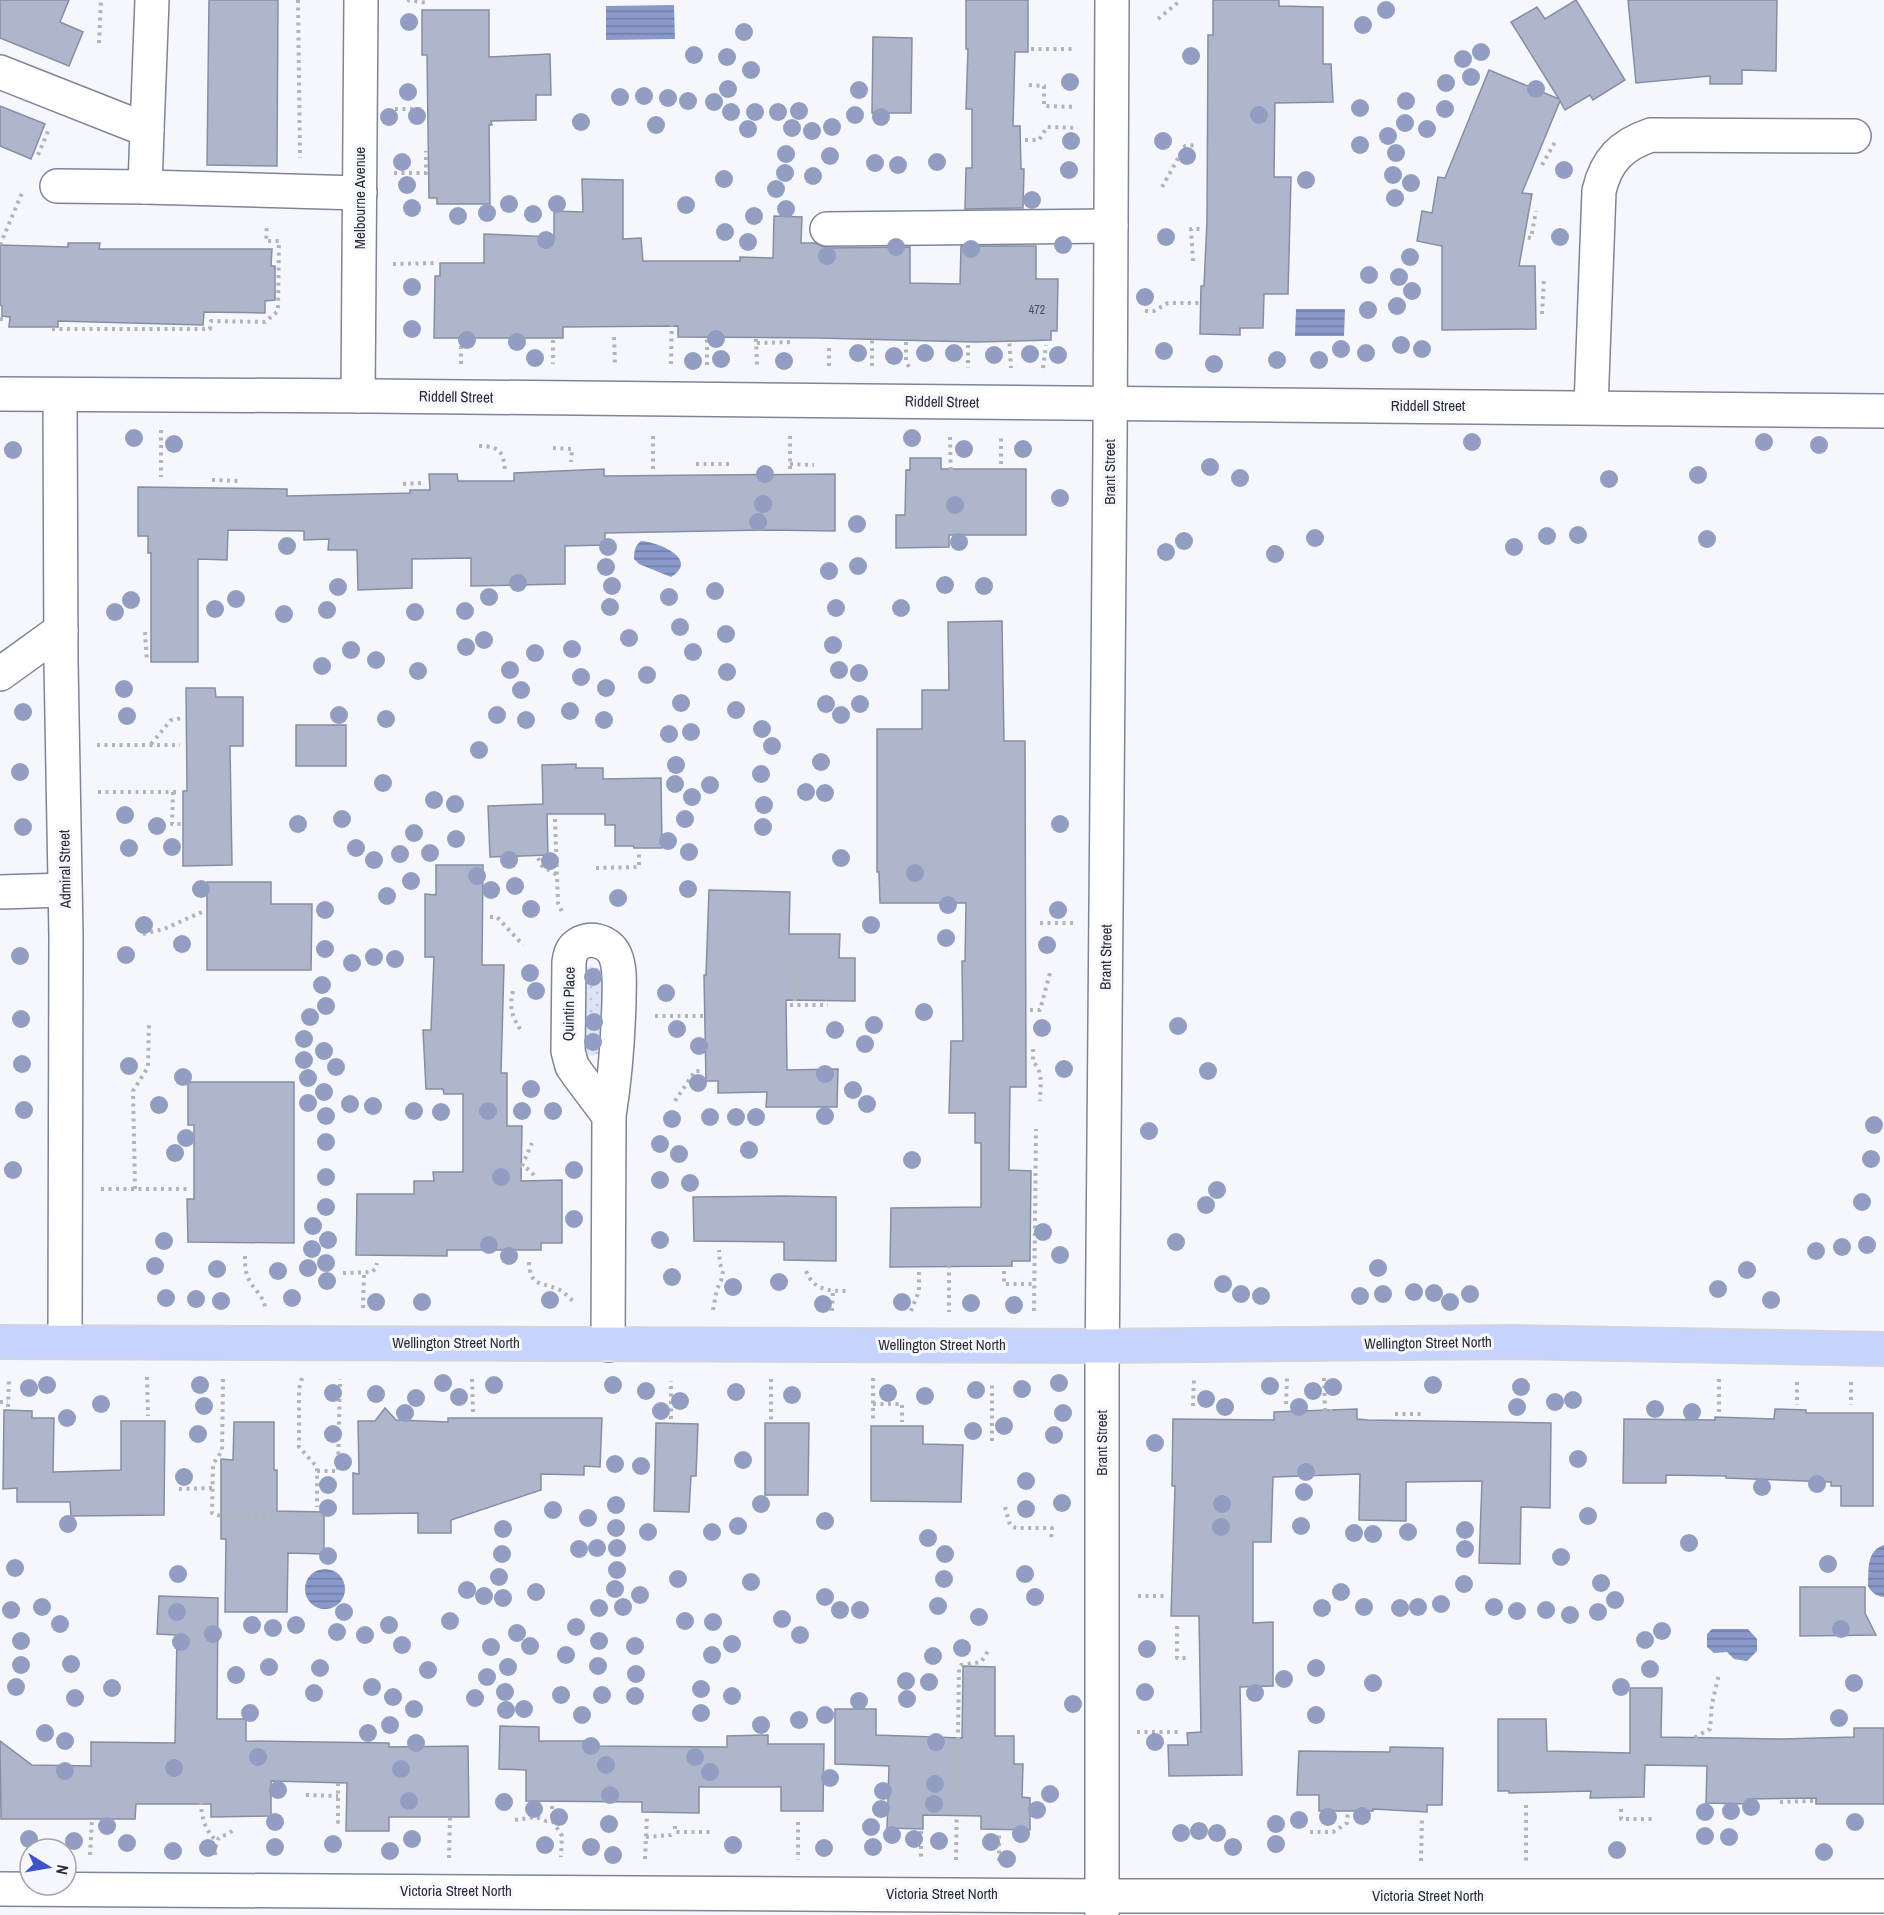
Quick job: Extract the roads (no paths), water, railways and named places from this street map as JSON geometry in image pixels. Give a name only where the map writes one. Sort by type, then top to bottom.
[{"type":"main road","name":"Wellington Street North","points":[[4,1356],[65,1342],[1102,1346],[1514,1342],[1884,1350]]},
{"type":"street","points":[[145,187],[152,0]]},
{"type":"street","name":"Melbourne Avenue","points":[[358,396],[372,183],[361,0]]},
{"type":"street","name":"Brant Street","points":[[1102,1905],[1102,1346],[1112,0]]},
{"type":"street","points":[[0,72],[147,130]]},
{"type":"street","points":[[1591,407],[1599,191],[1604,172],[1617,155],[1632,142],[1651,135],[1854,136]]},
{"type":"street","points":[[57,186],[300,191],[372,183]]},
{"type":"street","points":[[826,229],[1111,226]]},
{"type":"street","name":"Riddell Street","points":[[0,394],[1884,411]]},
{"type":"street","name":"Admiral Street","points":[[60,395],[65,890],[65,1342]]},
{"type":"street","points":[[0,674],[61,630]]},
{"type":"street","points":[[0,891],[65,890]]},
{"type":"street","points":[[608,1345],[609,1116]]},
{"type":"street","name":"Victoria Street North","points":[[0,1889],[1102,1905],[1884,1896]]},
{"type":"water","points":[[674,5],[675,39],[606,40],[606,6]]},
{"type":"water","points":[[1296,309],[1345,309],[1344,336],[1295,336]]},
{"type":"water","points":[[641,541],[666,548],[673,553],[679,558],[681,564],[679,570],[671,577],[639,564],[634,559],[634,554]]},
{"type":"water","points":[[1884,1545],[1884,1597],[1874,1594],[1868,1586],[1871,1556]]},
{"type":"water","points":[[325,1569],[339,1575],[345,1589],[339,1603],[325,1609],[311,1603],[305,1589],[311,1575]]},
{"type":"water","points":[[1712,1629],[1748,1629],[1757,1639],[1757,1651],[1747,1661],[1734,1659],[1727,1652],[1714,1653],[1707,1647],[1707,1634]]}]
